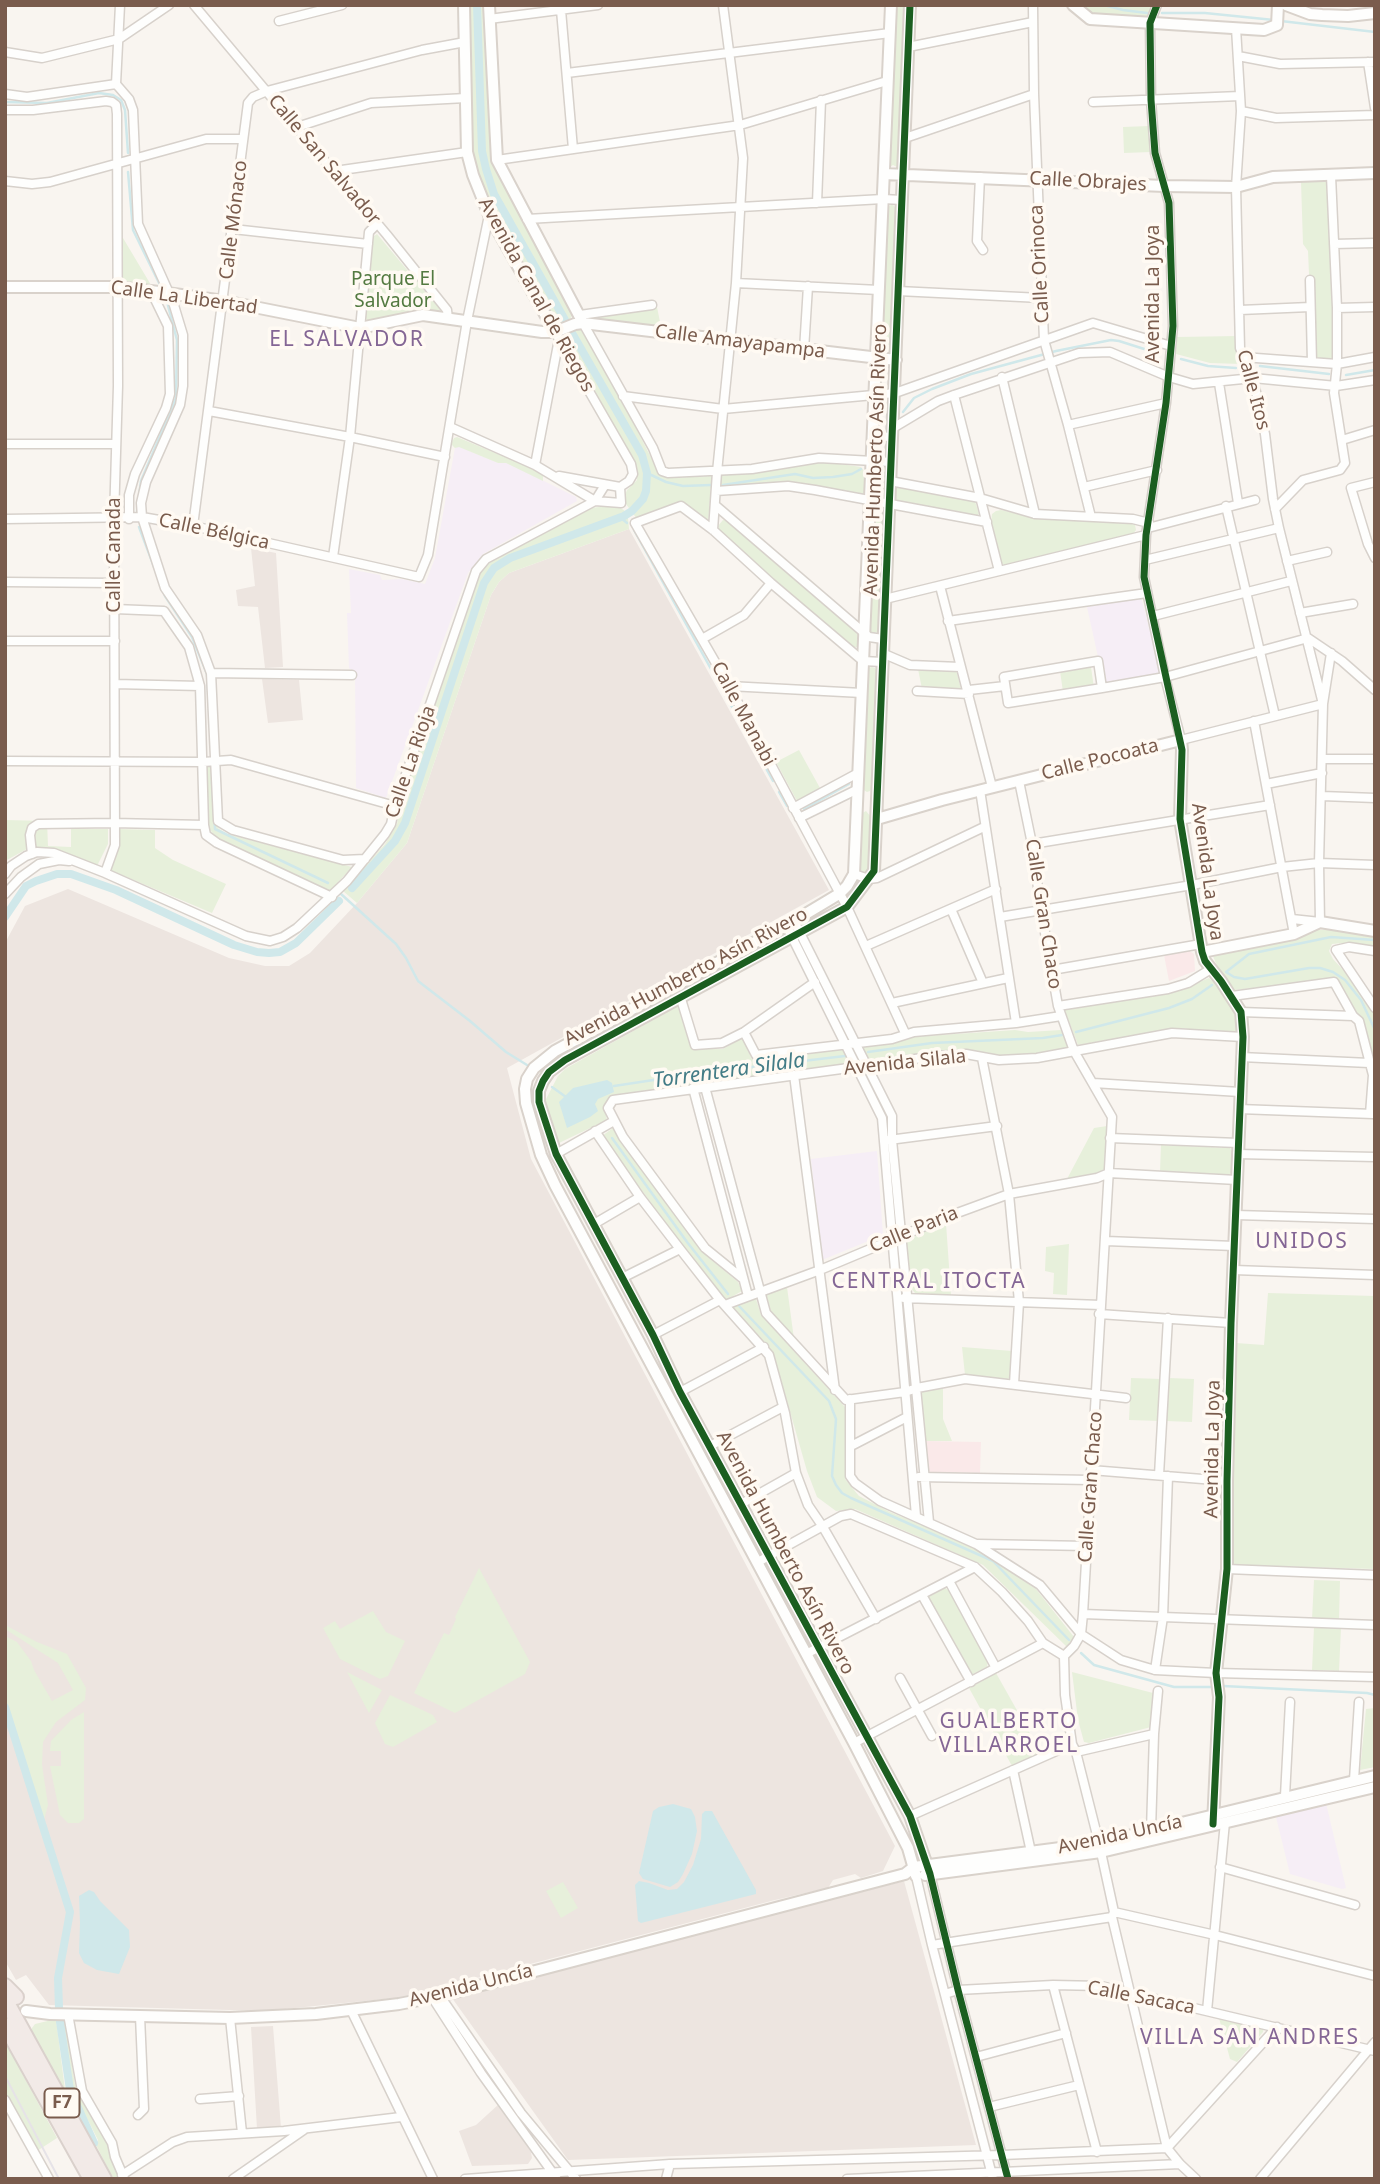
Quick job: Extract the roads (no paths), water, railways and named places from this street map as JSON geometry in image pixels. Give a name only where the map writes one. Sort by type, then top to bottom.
[{"type":"highway","name":"F7","points":[[8,1994],[14,2027],[92,2179]]},
{"type":"highway","name":"F7","points":[[27,2052],[104,2179]]},
{"type":"street","points":[[120,5],[116,84],[129,99],[133,110],[138,225],[173,302],[183,335],[183,386],[180,405],[146,482],[141,503],[142,517],[165,588],[197,635],[211,673],[218,821],[233,831],[343,860],[365,859]]},
{"type":"street","points":[[5,52],[42,58],[119,39],[169,5]]},
{"type":"street","name":"Calle San Salvador","points":[[194,5],[447,310],[448,318]]},
{"type":"street","points":[[297,5],[300,16]]},
{"type":"street","points":[[279,21],[342,5]]},
{"type":"street","name":"Avenida Canal de Riegos","points":[[464,5],[467,152],[473,175],[489,215],[631,464],[633,474],[629,481],[620,487]]},
{"type":"street","name":"Avenida Canal de Riegos","points":[[489,5],[497,160],[653,448],[662,471],[716,472]]},
{"type":"street","points":[[489,19],[598,5]]},
{"type":"street","points":[[723,5],[743,158],[736,283],[716,472],[713,530],[863,661],[882,658],[911,665],[960,667]]},
{"type":"street","name":"Avenida Humberto Asín Rivero","points":[[891,5],[854,874],[839,894],[790,923],[570,1042],[534,1068],[527,1079],[525,1089],[541,1155],[908,1848],[912,1872],[993,2176]]},
{"type":"street","name":"Avenida Humberto Asín Rivero","points":[[910,5],[874,871],[847,907],[565,1060],[549,1072],[543,1081],[539,1102],[556,1154],[653,1335],[680,1392],[910,1816],[929,1870],[1007,2175]]},
{"type":"street","name":"Calle Orinoca","points":[[1033,5],[1036,180],[1044,340],[1091,517]]},
{"type":"street","points":[[1073,5],[1090,19],[1264,30],[1277,25],[1281,8],[1310,14],[1348,16],[1359,10],[1375,13]]},
{"type":"street","name":"Avenida La Joya","points":[[1157,5],[1150,23],[1151,100],[1156,153],[1169,203],[1173,326],[1166,403],[1147,528],[1144,578],[1181,740],[1180,819],[1202,948],[1205,961],[1241,1012],[1243,1037],[1231,1323],[1227,1569],[1216,1673],[1219,1697],[1212,1819]]},
{"type":"street","points":[[561,10],[573,149]]},
{"type":"street","points":[[908,47],[1033,22]]},
{"type":"street","name":"Calle Itos","points":[[1236,28],[1241,96],[1236,187],[1240,348],[1253,379],[1265,434],[1279,528],[1323,704]]},
{"type":"street","points":[[567,73],[890,33]]},
{"type":"street","points":[[267,91],[422,50],[465,43]]},
{"type":"street","points":[[1238,56],[1280,64],[1371,62],[1375,108]]},
{"type":"street","points":[[497,160],[740,125],[887,81]]},
{"type":"street","points":[[5,94],[27,97],[116,84]]},
{"type":"street","name":"Calle Mónaco","points":[[193,526],[248,103],[253,97],[267,91]]},
{"type":"street","points":[[905,138],[1034,94]]},
{"type":"street","points":[[1093,102],[1241,96]]},
{"type":"street","points":[[297,127],[371,103],[466,98]]},
{"type":"street","points":[[817,203],[821,100]]},
{"type":"street","name":"Calle Canada","points":[[5,110],[112,102],[116,105],[118,386],[114,519],[114,845],[105,873]]},
{"type":"street","points":[[1241,111],[1276,118],[1375,116]]},
{"type":"street","points":[[5,181],[32,184],[50,182],[206,139],[243,139]]},
{"type":"street","points":[[335,172],[467,152]]},
{"type":"street","name":"Calle Obrajes","points":[[884,174],[1236,187],[1273,177],[1375,173]]},
{"type":"street","points":[[1275,509],[1303,480],[1340,470],[1345,463],[1334,393],[1337,309],[1331,176]]},
{"type":"street","points":[[980,177],[976,241],[983,250]]},
{"type":"street","points":[[527,219],[902,200]]},
{"type":"street","points":[[209,411],[445,457],[467,321],[489,215]]},
{"type":"street","points":[[332,557],[350,437],[370,229],[377,224]]},
{"type":"street","points":[[233,229],[368,244]]},
{"type":"street","points":[[1334,244],[1375,243]]},
{"type":"street","points":[[1310,280],[1312,362]]},
{"type":"street","points":[[736,283],[880,290]]},
{"type":"street","points":[[804,350],[808,286]]},
{"type":"street","name":"Calle La Libertad","points":[[5,287],[117,287],[223,301],[360,328]]},
{"type":"street","points":[[129,519],[129,495],[135,474],[170,394],[168,326],[151,291]]},
{"type":"street","points":[[898,291],[1041,298]]},
{"type":"street","points":[[360,328],[424,315],[557,335],[581,319],[652,305]]},
{"type":"street","points":[[1240,310],[1311,307]]},
{"type":"street","points":[[1337,309],[1375,307]]},
{"type":"street","name":"Calle Amayapampa","points":[[581,319],[730,341],[897,360]]},
{"type":"street","points":[[623,396],[723,409],[895,393],[1093,323],[1171,346]]},
{"type":"street","points":[[535,465],[557,335]]},
{"type":"street","points":[[872,436],[893,433],[938,401],[1079,353],[1110,352],[1169,377],[1193,384],[1253,379],[1336,386],[1375,380]]},
{"type":"street","points":[[1243,357],[1337,364],[1375,357]]},
{"type":"street","points":[[1002,377],[1035,514]]},
{"type":"street","points":[[1219,383],[1238,503]]},
{"type":"street","points":[[954,395],[999,570]]},
{"type":"street","points":[[1068,425],[1166,403]]},
{"type":"street","points":[[450,427],[535,465],[595,501],[621,503],[620,487],[553,475]]},
{"type":"street","points":[[1342,440],[1375,430]]},
{"type":"street","points":[[5,444],[115,444]]},
{"type":"street","name":"Calle Bélgica","points":[[5,519],[142,517],[419,577],[428,555],[445,457]]},
{"type":"street","points":[[716,472],[752,470],[819,458],[891,462]]},
{"type":"street","points":[[1084,487],[1157,470]]},
{"type":"street","points":[[890,481],[980,498],[1035,514],[1133,519],[1147,528]]},
{"type":"street","points":[[1375,482],[1351,488],[1375,558]]},
{"type":"street","name":"Calle La Rioja","points":[[32,854],[54,853],[79,862],[246,936],[270,941],[298,928],[332,898],[385,834],[390,824],[476,571],[486,559],[595,501],[605,485]]},
{"type":"street","points":[[716,491],[788,486],[987,523]]},
{"type":"street","points":[[885,599],[1255,500]]},
{"type":"street","points":[[715,505],[865,634],[883,639]]},
{"type":"street","name":"Calle Manabi","points":[[713,530],[681,506],[635,523],[729,686],[847,907],[905,1033]]},
{"type":"street","points":[[1226,506],[1275,716]]},
{"type":"street","points":[[1145,560],[1279,528]]},
{"type":"street","points":[[1287,561],[1327,552]]},
{"type":"street","points":[[5,582],[115,583]]},
{"type":"street","points":[[1153,616],[1292,582]]},
{"type":"street","points":[[702,639],[744,615],[771,583]]},
{"type":"street","points":[[940,586],[992,787]]},
{"type":"street","points":[[948,621],[1147,593]]},
{"type":"street","points":[[1300,613],[1353,604]]},
{"type":"street","points":[[115,609],[164,611],[189,647],[200,686],[206,835],[216,843],[332,898]]},
{"type":"street","points":[[1102,688],[1098,661],[1004,677],[1008,703],[1102,688],[1165,677],[1308,638],[1331,653],[1375,690]]},
{"type":"street","points":[[5,641],[115,641]]},
{"type":"street","name":"Calle Itos","points":[[1320,922],[1323,704],[1331,653]]},
{"type":"street","points":[[211,673],[352,675]]},
{"type":"street","points":[[116,684],[200,686]]},
{"type":"street","points":[[729,686],[862,693]]},
{"type":"street","points":[[917,691],[969,692],[1005,686]]},
{"type":"street","name":"Calle Pocoata","points":[[877,819],[980,790],[1323,704]]},
{"type":"street","points":[[1254,722],[1294,934]]},
{"type":"street","points":[[1322,759],[1375,759]]},
{"type":"street","points":[[5,761],[231,760],[395,806]]},
{"type":"street","points":[[793,808],[858,773]]},
{"type":"street","points":[[1266,784],[1322,773]]},
{"type":"street","name":"Calle Gran Chaco","points":[[1019,781],[1058,1006],[1074,1051],[1112,1117],[1082,1634]]},
{"type":"street","points":[[799,818],[858,789]]},
{"type":"street","points":[[980,790],[1016,1023]]},
{"type":"street","points":[[1322,796],[1375,798]]},
{"type":"street","points":[[857,802],[877,802]]},
{"type":"street","points":[[1032,844],[1270,805]]},
{"type":"street","points":[[5,874],[11,866],[32,854],[30,835],[37,824],[204,825]]},
{"type":"street","points":[[854,874],[869,879],[877,878],[984,827]]},
{"type":"street","name":"Calle La Rioja","points":[[5,894],[21,877],[39,864],[59,860],[79,862]]},
{"type":"street","points":[[1000,917],[1282,867],[1319,863],[1375,865]]},
{"type":"street","points":[[866,946],[996,889]]},
{"type":"street","points":[[951,909],[983,983]]},
{"type":"street","points":[[1292,919],[1375,931]]},
{"type":"street","points":[[1052,970],[1294,934],[1320,922]]},
{"type":"street","points":[[790,923],[855,1044],[888,1141],[908,1298],[929,1522]]},
{"type":"street","points":[[796,935],[845,1044],[863,1067]]},
{"type":"street","points":[[1375,951],[1349,947],[1336,950],[1375,1008]]},
{"type":"street","points":[[1058,1006],[1168,989],[1188,983],[1211,970]]},
{"type":"street","points":[[892,1003],[1008,978]]},
{"type":"street","points":[[681,999],[695,1045],[722,1043],[744,1032],[815,982]]},
{"type":"street","points":[[1232,996],[1334,982],[1353,1016],[1359,1021],[1373,1075],[1372,1114],[1239,1109]]},
{"type":"street","points":[[1241,1012],[1353,1016]]},
{"type":"street","name":"Avenida Silala","points":[[744,1032],[756,1055],[892,1039],[905,1033],[1061,1016]]},
{"type":"street","name":"Avenida Silala","points":[[614,1121],[608,1108],[613,1100],[693,1088],[947,1055],[966,1054],[999,1060],[1037,1058],[1172,1033],[1243,1037]]},
{"type":"street","points":[[570,1042],[577,1054]]},
{"type":"street","points":[[1241,1056],[1369,1063]]},
{"type":"street","points":[[982,1058],[1009,1194],[1019,1302],[1014,1384]]},
{"type":"street","points":[[794,1075],[835,1390]]},
{"type":"street","points":[[1093,1083],[1240,1092]]},
{"type":"street","points":[[705,1087],[758,1292],[766,1313],[835,1390],[848,1400],[965,1380],[1126,1398]]},
{"type":"street","points":[[693,1088],[747,1296]]},
{"type":"street","points":[[556,1154],[614,1121],[622,1137],[705,1248],[742,1278]]},
{"type":"street","points":[[888,1141],[997,1126]]},
{"type":"street","points":[[595,1131],[680,1249],[723,1303],[769,1354],[783,1406],[796,1474],[808,1505],[876,1619]]},
{"type":"street","points":[[1110,1138],[1375,1157]]},
{"type":"street","points":[[888,1141],[892,1239],[916,1516]]},
{"type":"street","name":"Calle Paria","points":[[653,1335],[723,1303],[820,1270],[901,1235],[1009,1194],[1097,1178],[1109,1173],[1237,1180]]},
{"type":"street","points":[[594,1224],[640,1197]]},
{"type":"street","points":[[1236,1215],[1375,1219]]},
{"type":"street","points":[[1106,1241],[1234,1246]]},
{"type":"street","points":[[622,1278],[680,1249]]},
{"type":"street","points":[[1234,1270],[1375,1275]]},
{"type":"street","points":[[898,1299],[1019,1302],[1231,1323]]},
{"type":"street","points":[[1155,1670],[1163,1617],[1168,1318]]},
{"type":"street","points":[[680,1392],[764,1347]]},
{"type":"street","points":[[848,1400],[850,1476],[855,1483],[880,1501],[976,1544],[1040,1586],[1082,1634],[1121,1660],[1155,1670],[1375,1676]]},
{"type":"street","points":[[710,1447],[783,1406]]},
{"type":"street","points":[[850,1446],[907,1417]]},
{"type":"street","points":[[1091,1470],[1227,1481]]},
{"type":"street","points":[[741,1504],[796,1474]]},
{"type":"street","points":[[913,1477],[1091,1480]]},
{"type":"street","points":[[758,1562],[841,1516],[851,1514],[975,1567],[1028,1621],[1043,1643],[1064,1656]]},
{"type":"street","points":[[976,1544],[1087,1546]]},
{"type":"street","points":[[806,1654],[975,1567]]},
{"type":"street","points":[[1227,1569],[1375,1575]]},
{"type":"street","points":[[949,1581],[996,1668]]},
{"type":"street","points":[[922,1595],[971,1682]]},
{"type":"street","points":[[1083,1614],[1375,1625]]},
{"type":"street","points":[[1082,1634],[1064,1656],[1065,1695],[1074,1748],[1100,1847],[1167,2148],[1196,2179]]},
{"type":"street","points":[[854,1743],[1043,1643]]},
{"type":"street","points":[[900,1678],[932,1737]]},
{"type":"street","points":[[1151,1830],[1158,1691]]},
{"type":"street","points":[[1285,1797],[1290,1702]]},
{"type":"street","points":[[1354,1780],[1359,1702]]},
{"type":"street","points":[[910,1816],[1013,1770],[1074,1748],[1154,1734]]},
{"type":"street","points":[[1013,1770],[1031,1852]]},
{"type":"street","name":"Avenida Uncía","points":[[14,2027],[68,2014],[230,2018],[351,2010],[436,1996],[912,1872],[1031,1852],[1100,1847],[1151,1830],[1212,1819],[1285,1797],[1375,1776]]},
{"type":"street","points":[[929,1870],[1100,1847],[1212,1819],[1225,1822],[1375,1787]]},
{"type":"street","points":[[1207,2011],[1225,1822]]},
{"type":"street","points":[[1220,1867],[1355,1905]]},
{"type":"street","points":[[932,1945],[1113,1915],[1215,1935],[1375,1976]]},
{"type":"street","points":[[1053,1985],[1097,2152]]},
{"type":"street","name":"Calle Sacaca","points":[[945,1994],[958,1990],[1053,1985],[1101,1986],[1371,2050]]},
{"type":"street","points":[[436,1996],[521,2113],[576,2179]]},
{"type":"street","points":[[436,1996],[481,2073],[555,2176]]},
{"type":"street","points":[[351,2010],[433,2179]]},
{"type":"street","points":[[68,2014],[82,2091],[113,2143],[123,2177],[173,2142],[187,2137],[284,2131],[401,2117]]},
{"type":"street","points":[[138,2115],[144,2109],[140,2016]]},
{"type":"street","points":[[230,2018],[242,2133]]},
{"type":"street","points":[[465,2179],[555,2176],[567,2170],[670,2164],[1167,2148],[1277,2027]]},
{"type":"street","points":[[976,2057],[1066,2033]]},
{"type":"street","points":[[1260,2179],[1375,2042]]},
{"type":"street","points":[[989,2107],[1079,2085]]},
{"type":"street","points":[[200,2099],[239,2096]]},
{"type":"street","points":[[5,2100],[49,2179]]},
{"type":"street","points":[[233,2179],[308,2127]]},
{"type":"street","points":[[666,2179],[670,2164]]},
{"type":"street","points":[[847,2179],[993,2176],[1180,2164]]},
{"type":"water","points":[[607,1080],[612,1083],[614,1092],[598,1099],[595,1104],[598,1111],[567,1128],[559,1102],[573,1088]]},
{"type":"water","points":[[673,1804],[691,1809],[697,1831],[692,1854],[683,1874],[678,1882],[670,1887],[643,1879],[639,1873],[653,1811]]},
{"type":"water","points":[[712,1811],[756,1894],[641,1923],[638,1921],[635,1885],[639,1881],[668,1890],[677,1889],[684,1882],[693,1865],[701,1839],[702,1814]]},
{"type":"water","points":[[89,1890],[94,1892],[129,1930],[130,1947],[119,1974],[97,1970],[84,1963],[79,1953],[79,1896]]},
{"type":"waterway","points":[[477,5],[482,151],[486,169],[494,194],[565,320]]},
{"type":"waterway","points":[[1104,5],[1147,13]]},
{"type":"waterway","points":[[1162,13],[1205,13],[1274,20]]},
{"type":"waterway","points":[[1281,21],[1375,32]]},
{"type":"waterway","points":[[5,102],[47,103],[99,93],[113,95],[121,100],[125,110],[128,153]]},
{"type":"waterway","points":[[128,172],[133,230],[160,285]]},
{"type":"waterway","points":[[137,511],[141,481],[176,398],[177,340],[166,298]]},
{"type":"waterway","points":[[352,888],[395,841],[405,823],[484,583],[494,568],[510,558],[624,516],[643,499],[647,473],[642,455],[572,333]]},
{"type":"waterway","points":[[903,412],[914,398],[932,389],[971,374],[1056,351],[1111,340],[1160,354]]},
{"type":"waterway","points":[[1181,359],[1208,366],[1236,368]]},
{"type":"waterway","points":[[1260,366],[1329,374]]},
{"type":"waterway","points":[[1346,375],[1375,370]]},
{"type":"waterway","points":[[723,485],[795,474],[813,478],[833,477],[852,474],[861,469]]},
{"type":"waterway","points":[[647,473],[683,486],[711,485]]},
{"type":"waterway","points":[[620,517],[627,523]]},
{"type":"waterway","points":[[139,527],[165,596],[192,637],[207,674],[210,725]]},
{"type":"waterway","points":[[634,530],[773,781]]},
{"type":"waterway","points":[[212,782],[215,829],[328,883]]},
{"type":"waterway","points":[[804,809],[849,784]]},
{"type":"waterway","points":[[779,792],[787,806]]},
{"type":"waterway","points":[[5,917],[26,886],[57,874],[71,874],[116,890],[234,945],[269,953],[280,952],[296,943],[339,901]]},
{"type":"waterway","points":[[341,894],[396,944],[418,981],[506,1052],[527,1065]]},
{"type":"waterway","points":[[1375,940],[1331,937],[1249,954],[1226,972],[1245,979],[1309,968],[1333,972],[1345,980],[1361,1000],[1375,1030]]},
{"type":"waterway","name":"Torrentera Silala","points":[[1076,1032],[1169,1008],[1192,999],[1212,985]]},
{"type":"waterway","name":"Torrentera Silala","points":[[868,1052],[932,1043],[1062,1035]]},
{"type":"waterway","name":"Torrentera Silala","points":[[614,1086],[845,1056]]},
{"type":"waterway","points":[[552,1087],[566,1097]]},
{"type":"waterway","points":[[612,1138],[728,1294]]},
{"type":"waterway","points":[[739,1306],[829,1401],[836,1419],[832,1476],[842,1493],[993,1561],[1069,1640]]},
{"type":"waterway","points":[[1081,1653],[1094,1665],[1174,1687],[1212,1687]]},
{"type":"waterway","points":[[1223,1686],[1375,1695]]},
{"type":"waterway","points":[[5,1707],[70,1912],[58,1978],[59,2008]]},
{"type":"waterway","points":[[60,2022],[70,2090],[94,2143]]},
{"type":"tram line","points":[[5,2076],[59,2179]]},
{"type":"district","name":"EL SALVADOR","points":[[347,340]]},
{"type":"district","name":"UNIDOS","points":[[1302,1242]]},
{"type":"district","name":"CENTRAL ITOCTA","points":[[929,1282]]},
{"type":"district","name":"GUALBERTO VILLARROEL","points":[[1009,1734]]},
{"type":"district","name":"VILLA SAN ANDRES","points":[[1250,2038]]},
{"type":"park label","name":"Parque El Salvador","points":[[393,291]]}]
